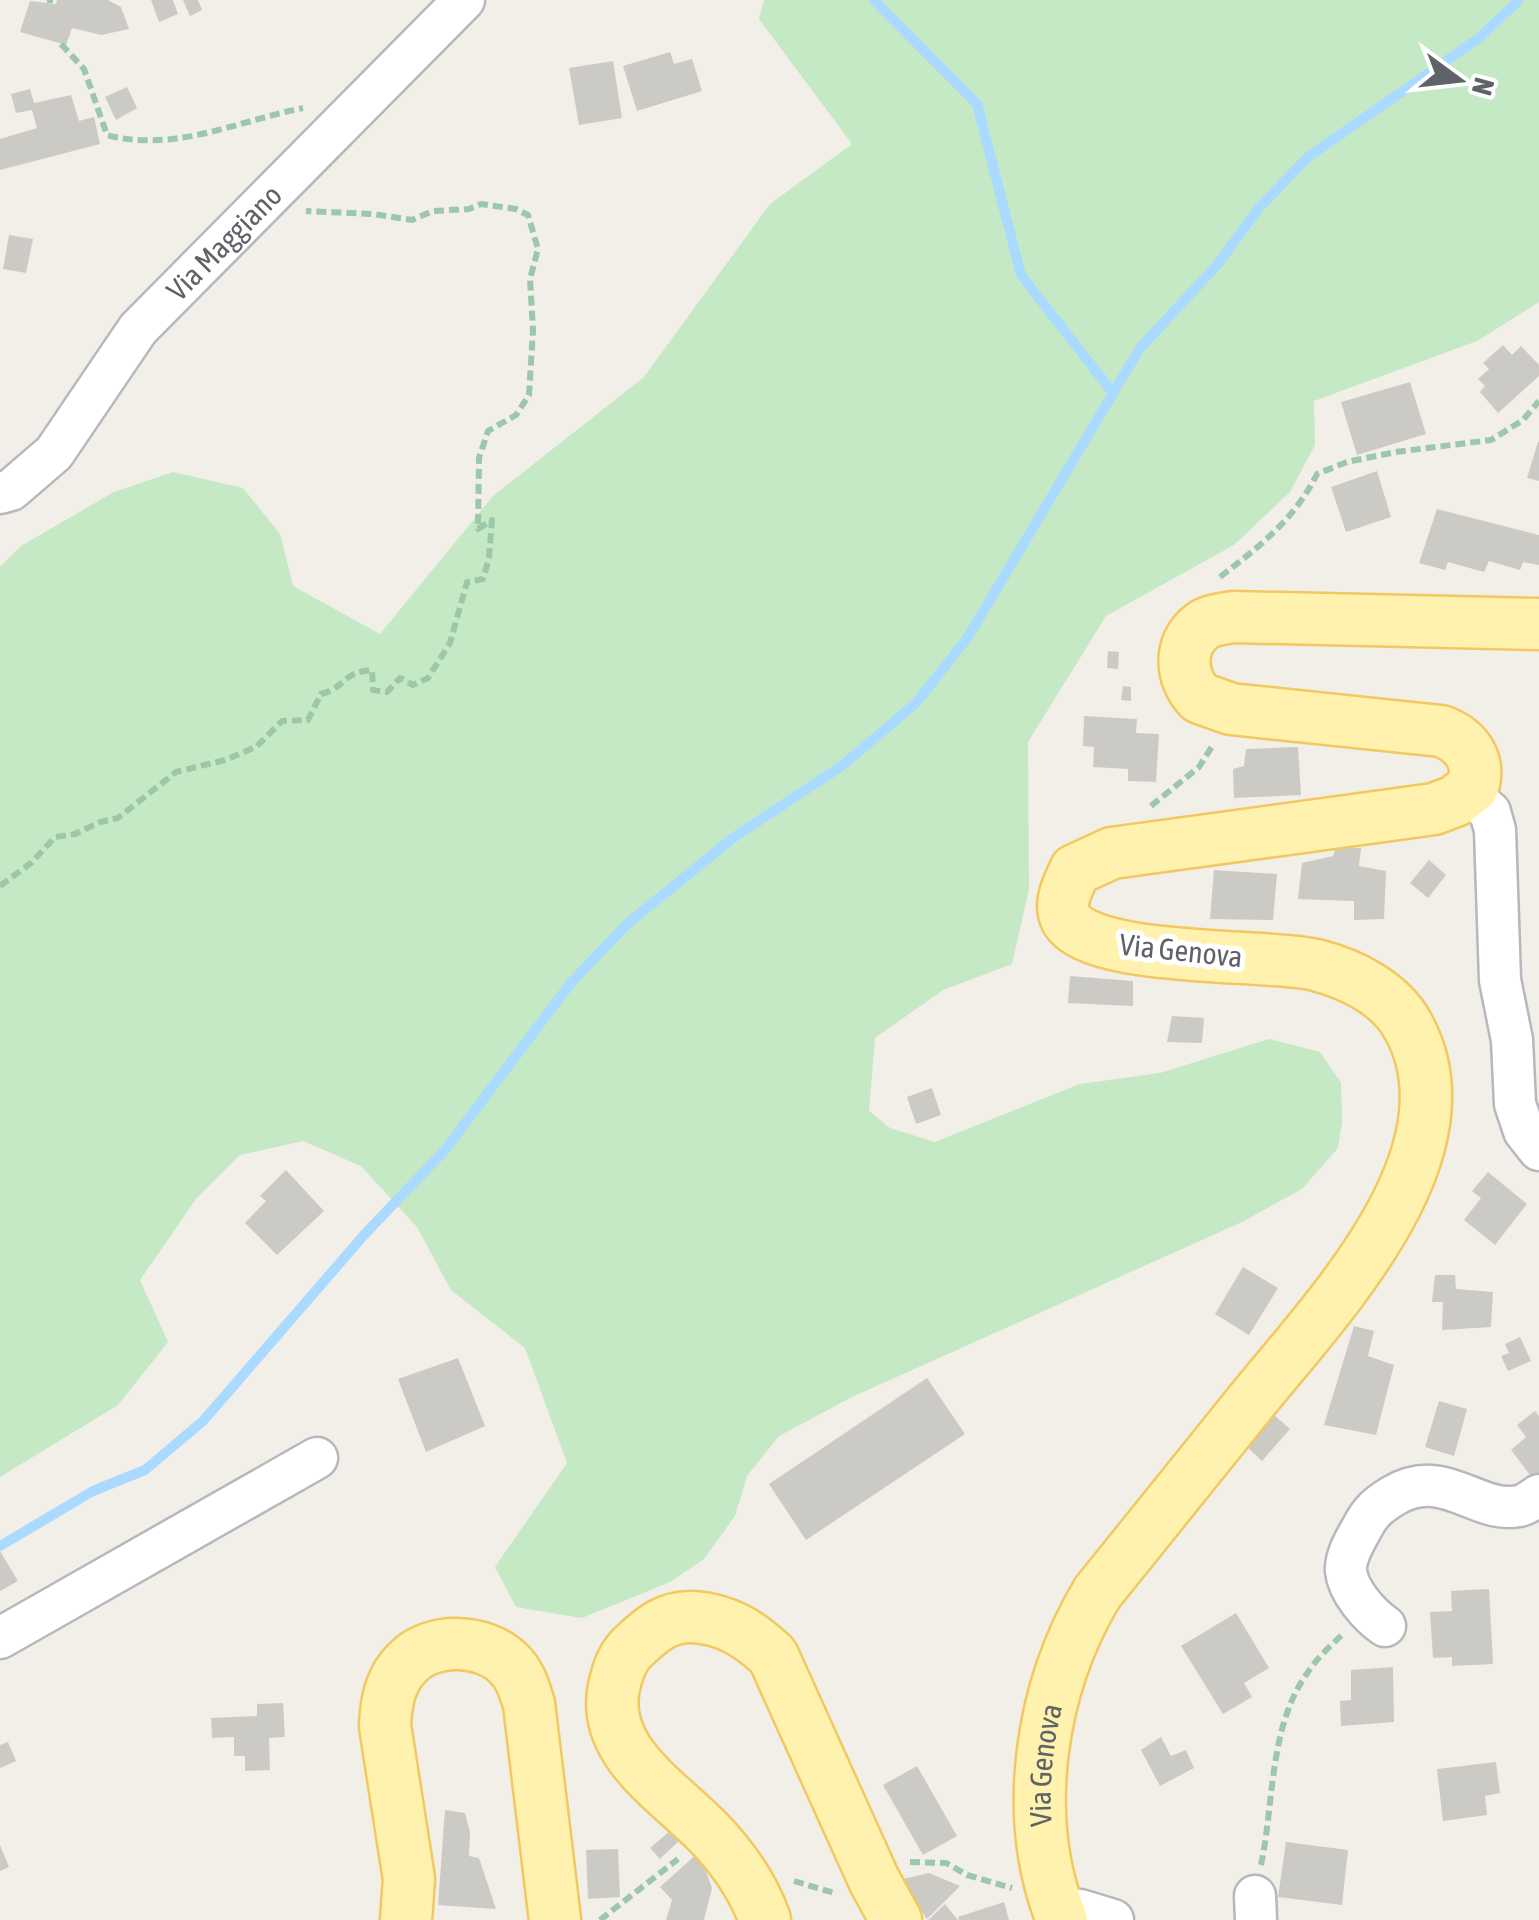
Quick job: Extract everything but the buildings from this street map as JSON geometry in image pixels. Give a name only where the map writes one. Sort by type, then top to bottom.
[{"type":"main road","points":[[1468,793],[1476,780],[1472,755],[1464,743],[1441,730],[1231,708],[1200,698],[1187,682],[1185,656],[1191,638],[1202,626],[1233,617],[1539,624]]},
{"type":"main road","name":"Via Genova","points":[[1058,1908],[1042,1819],[1043,1749],[1056,1682],[1080,1621],[1097,1593],[1368,1257],[1408,1179],[1418,1149],[1425,1104],[1419,1051],[1408,1025],[1373,990],[1316,965],[1284,959],[1153,952],[1090,939],[1071,926],[1064,913],[1065,894],[1075,870],[1112,853],[1434,808],[1468,793]]},
{"type":"main road","points":[[778,1899],[746,1877],[710,1834],[636,1764],[621,1744],[614,1726],[612,1692],[630,1650],[659,1623],[692,1617],[727,1624],[754,1638],[773,1656],[885,1900]]},
{"type":"main road","points":[[406,1920],[409,1879],[385,1726],[386,1704],[393,1682],[409,1660],[448,1645],[466,1644],[489,1650],[506,1661],[521,1679],[525,1691],[555,1920]]},
{"type":"street","name":"Via Maggiano","points":[[0,492],[11,490],[54,453],[138,329],[464,0]]},
{"type":"street","points":[[1468,793],[1490,812],[1495,830],[1500,980],[1512,1040],[1515,1104],[1524,1131],[1539,1150]]},
{"type":"street","points":[[0,1638],[317,1458]]},
{"type":"street","points":[[1375,1619],[1346,1572],[1352,1547],[1370,1511],[1397,1493],[1416,1487],[1440,1486],[1502,1506],[1521,1506],[1539,1495]]},
{"type":"street","points":[[1058,1908],[1114,1920]]},
{"type":"path","points":[[60,44],[84,69],[107,135],[165,142],[298,109]]},
{"type":"path","points":[[0,886],[55,837],[118,818],[176,772],[225,760],[256,747],[282,721],[308,720],[321,694],[334,690],[354,671],[372,670],[373,690],[387,692],[400,678],[414,684],[428,678],[450,642],[467,582],[483,579],[490,558],[492,520],[478,529],[479,458],[488,431],[516,415],[529,396],[533,330],[530,279],[538,249],[528,215],[516,208],[481,204],[469,209],[433,211],[412,220],[305,211]]},
{"type":"path","points":[[1191,638],[1195,611],[1207,587],[1257,548],[1303,502],[1317,474],[1347,462],[1396,452],[1491,440],[1523,420],[1539,401]]},
{"type":"path","points":[[1148,808],[1199,767],[1224,730],[1231,708]]},
{"type":"path","points":[[1255,1908],[1277,1755],[1291,1703],[1306,1674],[1375,1619]]},
{"type":"path","points":[[600,1920],[710,1834]]},
{"type":"path","points":[[778,1899],[838,1894],[885,1900],[907,1862],[946,1863],[967,1875],[1058,1908]]},
{"type":"green space","points":[[764,0],[1539,0],[1539,302],[1477,341],[1314,401],[1315,445],[1290,492],[1234,545],[1106,616],[1028,742],[1029,889],[1012,964],[943,990],[875,1038],[869,1111],[890,1128],[935,1142],[1080,1084],[1160,1073],[1269,1039],[1320,1052],[1341,1083],[1338,1148],[1302,1189],[1242,1222],[852,1397],[779,1436],[747,1476],[735,1516],[704,1559],[670,1582],[582,1618],[516,1607],[495,1567],[567,1463],[525,1348],[451,1290],[417,1227],[361,1166],[303,1141],[240,1155],[196,1199],[140,1280],[168,1342],[118,1405],[0,1477],[0,567],[21,546],[114,492],[173,472],[243,488],[280,534],[293,586],[380,634],[493,496],[644,377],[770,204],[852,144],[759,19]]},
{"type":"waterway","points":[[874,0],[977,104],[1021,275],[1113,393]]},
{"type":"waterway","points":[[0,1546],[93,1491],[145,1470],[203,1421],[364,1235],[445,1150],[570,984],[627,924],[733,838],[843,765],[916,703],[968,637],[1140,348],[1218,264],[1258,209],[1308,157],[1479,38],[1519,0]]}]
